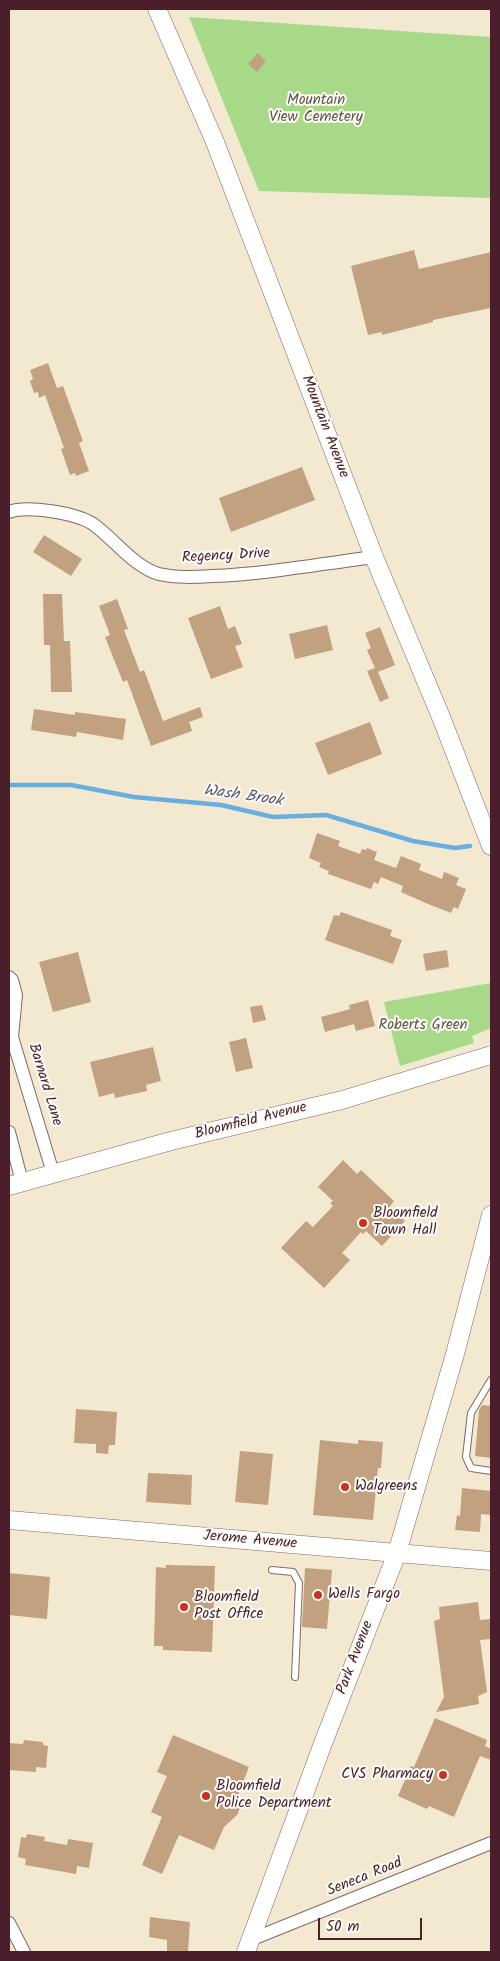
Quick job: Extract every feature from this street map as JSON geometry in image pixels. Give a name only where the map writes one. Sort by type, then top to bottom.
[{"type":"main road","name":"Mountain Avenue","points":[[156,9],[215,142],[374,557],[442,717],[491,846]]},
{"type":"main road","name":"Bloomfield Avenue","points":[[16,1184],[342,1100],[491,1055]]},
{"type":"main road","name":"Park Avenue","points":[[248,1946],[325,1738],[398,1553],[455,1354],[491,1215]]},
{"type":"main road","name":"Jerome Avenue","points":[[9,1520],[491,1561]]},
{"type":"street","name":"Regency Drive","points":[[9,512],[18,508],[47,510],[91,523],[138,562],[158,574],[185,577],[244,574],[374,557]]},
{"type":"street","name":"Barnard Lane","points":[[9,977],[12,980],[16,995],[12,1037],[54,1173]]},
{"type":"street","points":[[9,1132],[16,1184]]},
{"type":"street","name":"Seneca Road","points":[[248,1946],[491,1843]]},
{"type":"street","points":[[9,1923],[24,1952]]},
{"type":"lane","points":[[491,1380],[471,1413],[466,1457],[472,1468],[491,1471]]},
{"type":"lane","points":[[272,1570],[293,1572],[299,1583],[294,1677]]},
{"type":"green space","name":"Mountain View Cemetery","points":[[189,17],[491,37],[491,198],[259,191]]},
{"type":"green space","name":"Roberts Green","points":[[491,983],[491,1028],[472,1036],[474,1043],[400,1066],[384,1002]]},
{"type":"building","points":[[258,53],[266,61],[257,72],[248,64]]},
{"type":"building","points":[[414,250],[419,269],[491,252],[491,308],[433,320],[433,322],[382,335],[382,332],[368,335],[351,266]]},
{"type":"building","points":[[48,363],[57,388],[63,386],[83,441],[79,443],[89,471],[76,476],[75,473],[70,475],[61,449],[64,448],[45,395],[39,398],[38,392],[34,393],[30,381],[33,379],[30,370]]},
{"type":"building","points":[[302,467],[315,500],[231,532],[219,498]]},
{"type":"building","points":[[44,535],[82,559],[71,576],[33,552]]},
{"type":"building","points":[[43,594],[62,594],[64,641],[70,641],[72,692],[51,692],[50,645],[44,645]]},
{"type":"building","points":[[117,599],[128,629],[124,630],[140,672],[144,670],[163,721],[200,707],[203,717],[189,722],[192,731],[151,746],[127,680],[123,682],[105,637],[110,635],[99,606]]},
{"type":"building","points":[[220,606],[228,629],[235,626],[242,644],[235,646],[243,667],[211,679],[188,618]]},
{"type":"building","points":[[327,625],[333,650],[295,659],[289,634]]},
{"type":"building","points":[[380,627],[395,665],[378,672],[389,698],[380,702],[367,671],[375,668],[367,650],[371,648],[365,633]]},
{"type":"building","points":[[34,709],[75,715],[75,712],[126,719],[123,740],[77,732],[76,737],[31,730]]},
{"type":"building","points":[[370,722],[382,754],[328,775],[315,743]]},
{"type":"building","points":[[317,833],[340,841],[338,846],[360,854],[362,849],[366,850],[367,848],[377,852],[374,860],[396,868],[401,856],[421,864],[419,870],[442,879],[444,872],[459,878],[456,885],[466,889],[458,909],[454,907],[451,913],[428,904],[401,892],[403,886],[381,877],[378,884],[374,882],[371,889],[328,874],[329,871],[319,867],[321,863],[309,858]]},
{"type":"building","points":[[341,912],[392,930],[390,936],[402,940],[393,964],[325,940],[334,915],[339,916]]},
{"type":"building","points":[[447,950],[449,967],[426,971],[423,954]]},
{"type":"building","points":[[78,952],[91,1002],[53,1012],[39,962]]},
{"type":"building","points":[[368,1000],[375,1026],[356,1031],[354,1024],[325,1032],[321,1017],[350,1009],[349,1005]]},
{"type":"building","points":[[262,1005],[266,1020],[253,1023],[250,1007]]},
{"type":"building","points":[[246,1038],[253,1068],[236,1072],[229,1042]]},
{"type":"building","points":[[153,1047],[161,1081],[146,1085],[147,1091],[115,1098],[114,1093],[99,1097],[90,1062]]},
{"type":"building","name":"Bloomfield Town Hall","points":[[343,1160],[357,1174],[361,1170],[394,1201],[390,1206],[405,1221],[382,1246],[366,1231],[363,1234],[361,1232],[342,1253],[350,1260],[324,1288],[281,1248],[306,1221],[313,1227],[333,1206],[330,1203],[333,1201],[318,1187]]},
{"type":"building","points":[[482,1405],[491,1406],[491,1458],[475,1456],[479,1410]]},
{"type":"building","points":[[76,1409],[117,1412],[115,1445],[109,1445],[108,1454],[96,1453],[96,1444],[74,1443]]},
{"type":"building","points":[[320,1440],[358,1444],[358,1440],[383,1442],[381,1468],[378,1468],[373,1520],[313,1515]]},
{"type":"building","points":[[240,1451],[273,1454],[268,1505],[235,1502]]},
{"type":"building","points":[[148,1473],[192,1475],[191,1505],[146,1502]]},
{"type":"building","points":[[462,1488],[491,1491],[491,1515],[481,1514],[480,1532],[455,1530],[457,1515],[460,1516]]},
{"type":"building","name":"Bloomfield Post Office","points":[[166,1565],[215,1566],[212,1652],[163,1650],[163,1646],[154,1646],[156,1567],[166,1568]]},
{"type":"building","points":[[305,1568],[332,1570],[327,1629],[302,1627]]},
{"type":"building","points":[[9,1573],[50,1577],[47,1619],[9,1615]]},
{"type":"building","points":[[478,1602],[480,1620],[491,1619],[491,1639],[480,1640],[487,1692],[478,1696],[479,1704],[436,1712],[444,1697],[434,1621],[440,1619],[439,1607]]},
{"type":"building","points":[[435,1718],[487,1740],[485,1746],[491,1749],[491,1760],[480,1756],[454,1817],[429,1806],[427,1809],[398,1796],[411,1766],[414,1767]]},
{"type":"building","points":[[173,1735],[249,1767],[237,1798],[241,1806],[237,1815],[224,1827],[214,1850],[179,1835],[162,1874],[142,1865],[162,1817],[151,1812],[167,1776],[157,1772]]},
{"type":"building","points":[[24,1740],[43,1742],[43,1745],[48,1746],[46,1768],[36,1767],[36,1772],[9,1770],[9,1743],[23,1744]]},
{"type":"building","points":[[27,1834],[45,1837],[44,1841],[67,1845],[68,1839],[93,1843],[89,1868],[77,1866],[76,1874],[25,1865],[26,1859],[18,1857],[21,1837],[26,1838]]},
{"type":"building","points":[[150,1917],[190,1922],[188,1952],[167,1952],[167,1940],[149,1937]]},
{"type":"waterway","name":"Wash Brook","points":[[9,785],[71,785],[134,797],[221,805],[273,817],[326,815],[413,841],[455,848],[470,846]]},
{"type":"place","name":"Bloomfield Town Hall","points":[[363,1223]]},
{"type":"place","name":"Walgreens","points":[[345,1487]]},
{"type":"place","name":"Wells Fargo","points":[[318,1595]]},
{"type":"place","name":"Bloomfield Post Office","points":[[184,1607]]},
{"type":"place","name":"CVS Pharmacy","points":[[443,1775]]},
{"type":"place","name":"Bloomfield Police Department","points":[[206,1796]]}]
